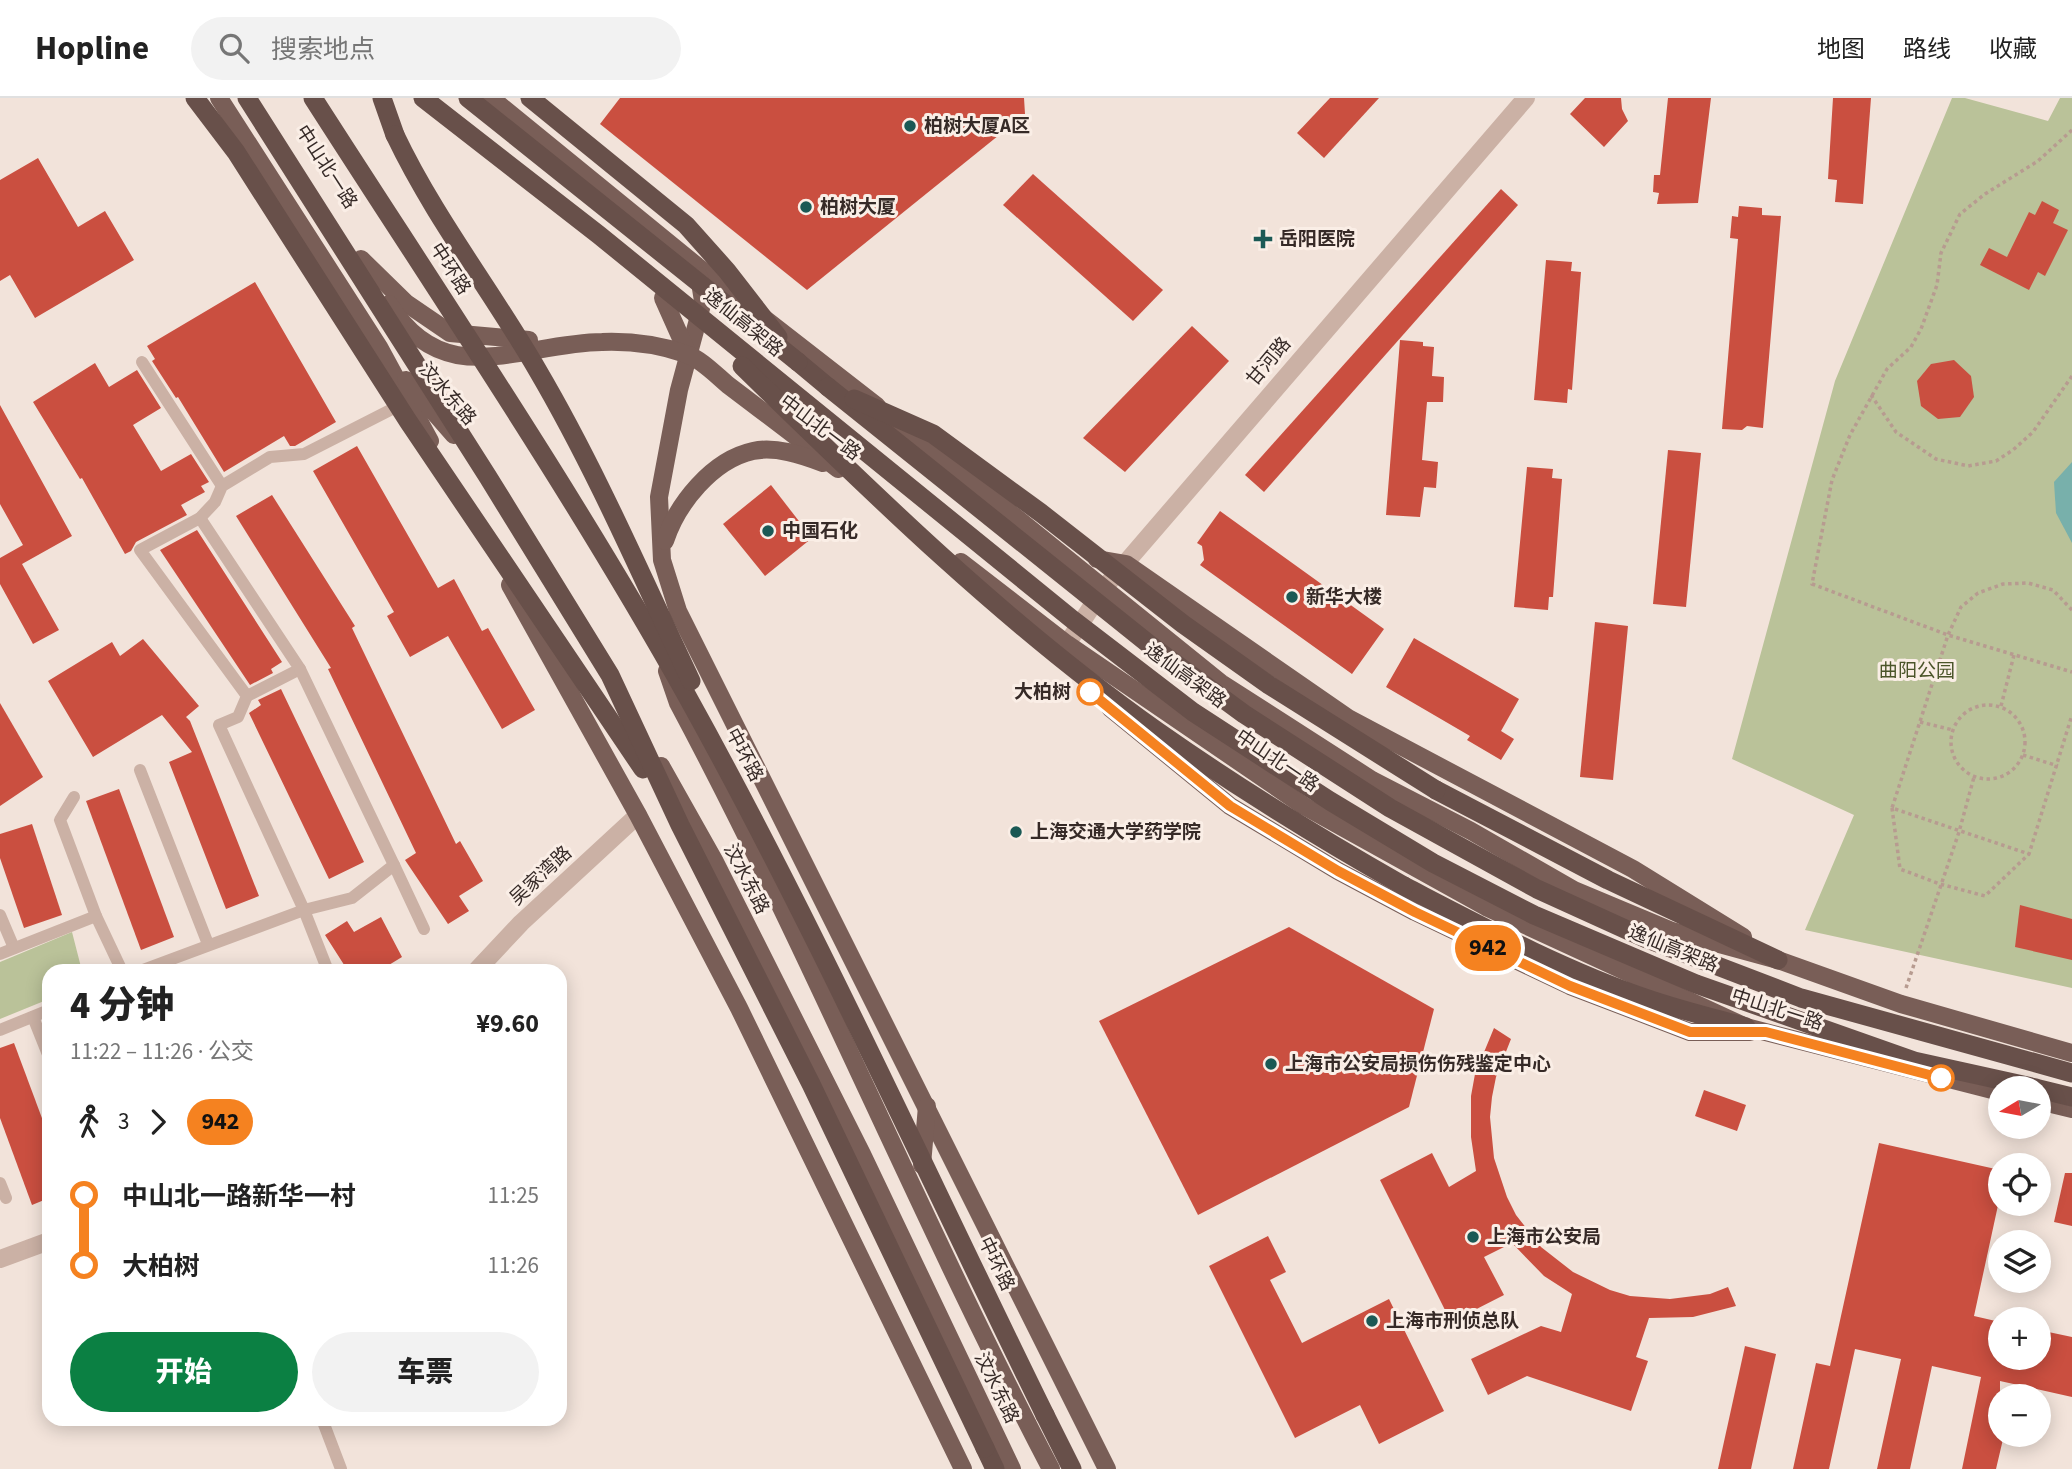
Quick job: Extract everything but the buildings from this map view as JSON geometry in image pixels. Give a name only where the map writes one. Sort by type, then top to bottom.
[{"type":"highway","points":[[195,98],[236,152],[408,421],[680,825]]},
{"type":"highway","points":[[247,98],[415,361],[610,675],[680,825],[811,1084],[995,1469]]},
{"type":"highway","name":"中环路","points":[[313,98],[538,447],[686,694],[773,856],[1072,1469]]},
{"type":"highway","points":[[382,98],[388,119],[409,164],[439,218],[540,373],[593,477],[773,856]]},
{"type":"highway","name":"逸仙高架路","points":[[423,98],[654,280],[1073,620],[1193,712],[1330,801],[1433,863],[1534,915],[1696,984],[1914,1061],[1988,1078]]},
{"type":"highway","name":"逸仙高架路","points":[[468,98],[1150,645],[1244,714],[1390,808],[1537,889],[1647,939],[1801,998],[2072,1073]]},
{"type":"highway","points":[[530,98],[686,225],[727,271],[798,362]]},
{"type":"highway","points":[[654,280],[877,495],[1008,614],[1155,730],[1318,837],[1404,886],[1507,939],[1648,1000],[1746,1027]]},
{"type":"highway","points":[[828,387],[933,434],[1041,513],[1183,624],[1269,685],[1436,790],[1608,880],[1778,960]]},
{"type":"highway","name":"逸仙高架路","points":[[2051,1092],[2072,1097]]},
{"type":"main road","name":"汶水东路","points":[[219,98],[379,347],[638,815],[739,1008],[963,1469]]},
{"type":"main road","name":"中山北一路","points":[[257,98],[400,322],[421,342],[443,353],[462,357],[505,355],[601,341]]},
{"type":"main road","points":[[415,98],[663,298],[688,354]]},
{"type":"main road","name":"中山北一路","points":[[491,98],[697,266],[1221,683],[1372,780],[1471,831],[1574,890],[1672,931],[1778,960],[1901,1004],[2072,1053]]},
{"type":"main road","points":[[299,222],[421,342]]},
{"type":"main road","name":"中山北一路","points":[[361,259],[406,303],[450,333],[502,339],[647,345],[688,354],[1067,644],[1316,813],[1486,907],[1746,1027],[1988,1089]]},
{"type":"main road","name":"汶水东路","points":[[697,266],[703,301],[679,390],[659,497],[661,635],[667,675],[678,704],[797,939],[1004,1379],[1051,1469]]},
{"type":"main road","points":[[663,298],[703,301],[740,299]]},
{"type":"main road","name":"汶水东路","points":[[379,347],[531,531],[583,618],[715,862],[862,1154],[1012,1469]]},
{"type":"main road","points":[[661,556],[670,524],[682,504],[718,469],[738,456],[755,450],[774,450],[807,457],[837,468]]},
{"type":"main road","points":[[1059,552],[1126,564],[1348,718],[1633,869],[1778,960]]},
{"type":"main road","name":"汶水东路","points":[[661,556],[678,611],[1107,1469]]},
{"type":"main road","points":[[1014,603],[1054,662],[1230,806],[1338,871],[1415,912],[1570,986],[1690,1032],[1766,1032]]},
{"type":"main road","points":[[2051,1104],[2072,1109]]},
{"type":"main road","points":[[919,1200],[927,1106]]},
{"type":"street","name":"甘河路","points":[[1054,662],[1104,588],[1526,98]]},
{"type":"street","name":"吴家湾路","points":[[483,964],[521,923],[638,815]]},
{"type":"street","points":[[0,1259],[42,1244]]},
{"type":"lane","points":[[142,362],[222,486]]},
{"type":"lane","points":[[247,696],[140,550],[200,518],[215,502],[222,486],[270,457],[304,454],[408,400]]},
{"type":"lane","points":[[200,518],[300,669],[424,929]]},
{"type":"lane","points":[[300,669],[247,696],[238,717],[219,725],[304,910],[325,964]]},
{"type":"lane","points":[[140,770],[208,944]]},
{"type":"lane","points":[[74,797],[60,820],[96,916],[119,964]]},
{"type":"lane","points":[[158,964],[304,910],[352,898],[394,865]]},
{"type":"lane","points":[[0,915],[14,948]]},
{"type":"lane","points":[[0,954],[96,916]]},
{"type":"lane","points":[[0,1030],[42,1013]]},
{"type":"lane","points":[[33,1017],[42,1040]]},
{"type":"lane","points":[[0,1183],[6,1198]]},
{"type":"lane","points":[[325,1426],[341,1469]]},
{"type":"path","points":[[2072,130],[2038,161],[1985,194],[1960,214],[1941,253],[1937,285],[1921,329],[1911,347],[1887,369],[1850,435],[1832,480],[1812,584],[1948,635],[2072,672]]},
{"type":"path","points":[[1871,395],[1895,432],[1936,459],[1968,466],[1996,461],[2034,432],[2072,376]]},
{"type":"path","points":[[2072,610],[2053,590],[2028,583],[2003,584],[1978,593],[1961,607],[1948,635],[1892,808],[1900,869],[1940,884],[1985,895],[2029,854],[2072,715]]},
{"type":"path","points":[[2001,706],[2014,655]]},
{"type":"path","points":[[1977,705],[2001,706],[2020,720],[2025,732],[2023,755],[2009,773],[1998,778],[1975,777],[1957,762],[1953,752],[1953,730],[1958,720],[1977,705]]},
{"type":"path","points":[[1920,722],[1953,730]]},
{"type":"path","points":[[2023,755],[2058,766]]},
{"type":"path","points":[[1901,1004],[1975,777]]},
{"type":"path","points":[[1892,808],[2029,854]]},
{"type":"green space","name":"曲阳公园","points":[[1952,98],[1965,98],[2048,121],[2060,98],[2072,98],[2072,988],[1805,930],[1854,815],[1732,759],[1835,381]]},
{"type":"green space","points":[[72,932],[80,964],[42,964],[42,1002],[0,1019],[0,962]]},
{"type":"water","points":[[2072,462],[2072,543],[2056,513],[2054,482]]},
{"type":"bus line","name":"942","points":[[1090,692],[1230,806],[1338,871],[1415,912],[1570,986],[1690,1032],[1766,1032],[1941,1078]]},
{"type":"place","name":"柏树大厦A区","points":[[910,126]]},
{"type":"place","name":"柏树大厦","points":[[806,207]]},
{"type":"place","name":"岳阳医院","points":[[1263,239]]},
{"type":"place","name":"中国石化","points":[[768,531]]},
{"type":"place","name":"新华大楼","points":[[1292,597]]},
{"type":"place","name":"大柏树","points":[[1090,692]]},
{"type":"place","name":"上海交通大学药学院","points":[[1016,832]]},
{"type":"place","name":"上海市公安局损伤伤残鉴定中心","points":[[1271,1064]]},
{"type":"place","name":"上海市公安局","points":[[1473,1237]]},
{"type":"place","name":"上海市刑侦总队","points":[[1372,1321]]}]
